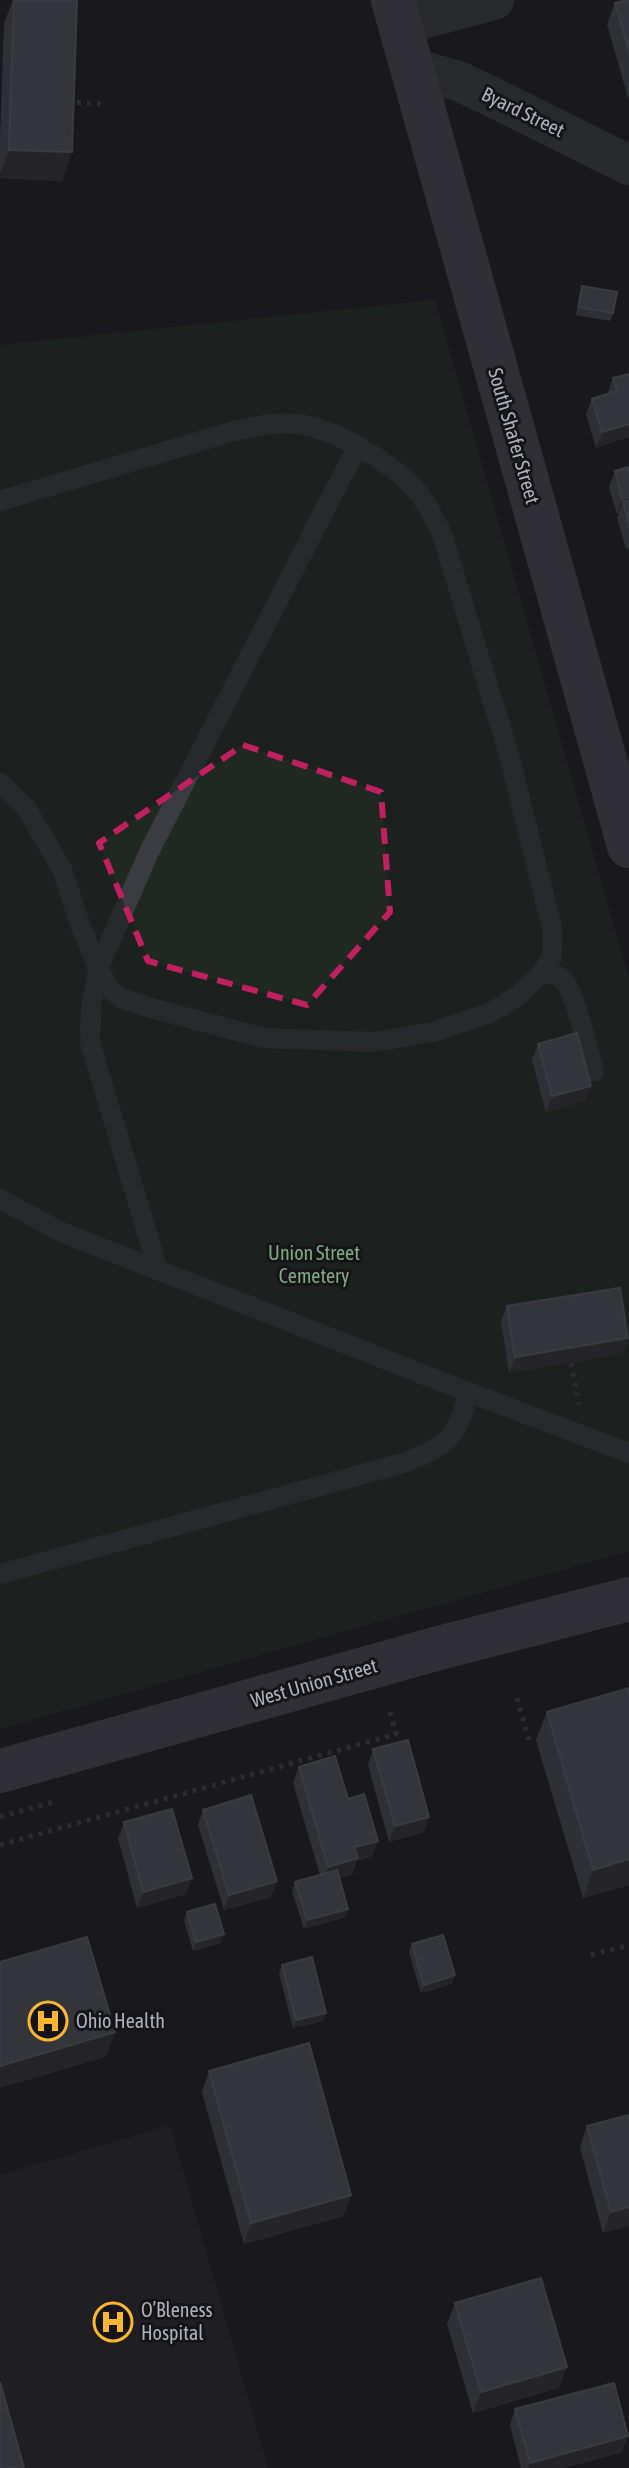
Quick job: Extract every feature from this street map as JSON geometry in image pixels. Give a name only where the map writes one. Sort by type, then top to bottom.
[{"type":"street","points":[[397,12],[494,0]]},
{"type":"street","name":"South Shafer Street","points":[[397,12],[629,846]]},
{"type":"street","name":"Byard Street","points":[[413,68],[458,81],[629,165]]},
{"type":"street","name":"West Union Street","points":[[0,1771],[439,1648],[629,1599]]},
{"type":"lane","points":[[0,501],[265,424],[296,424],[326,432],[388,465],[414,488],[442,534],[509,755],[553,932],[552,956],[542,973],[520,994],[490,1013],[433,1032],[372,1042],[264,1038],[151,1008],[117,996],[112,991],[98,969],[62,869],[26,808],[0,782]]},
{"type":"lane","points":[[158,1270],[90,1042],[91,1008],[98,969],[149,852],[357,447]]},
{"type":"lane","points":[[542,973],[563,979],[570,992],[594,1072]]},
{"type":"lane","points":[[0,1199],[61,1232],[629,1453]]},
{"type":"lane","points":[[0,1574],[403,1463],[430,1452],[450,1437],[463,1417],[468,1392]]},
{"type":"path","points":[[67,102],[102,104]]},
{"type":"path","points":[[571,1363],[580,1414]]},
{"type":"path","points":[[517,1698],[529,1740]]},
{"type":"path","points":[[0,1845],[396,1734],[389,1708]]},
{"type":"path","points":[[591,1955],[629,1945]]},
{"type":"highlighted area","points":[[243,745],[381,792],[390,912],[307,1005],[148,961],[99,843]]},
{"type":"shaded area","name":"O’Bleness Hospital","points":[[170,2125],[268,2468],[0,2468],[0,2175]]},
{"type":"green space","name":"Union Street Cemetery","points":[[435,300],[629,979],[629,1551],[0,1729],[0,345]]},
{"type":"building","points":[[14,0],[77,0],[72,152],[9,150]]},
{"type":"building","points":[[629,0],[629,52],[615,3]]},
{"type":"building","points":[[582,286],[617,292],[613,313],[579,307]]},
{"type":"building","points":[[629,374],[629,424],[602,432],[592,399],[617,391],[613,378]]},
{"type":"building","points":[[629,467],[629,497],[622,499],[615,471]]},
{"type":"building","points":[[629,500],[629,525],[623,502]]},
{"type":"building","points":[[577,1033],[591,1086],[552,1096],[538,1044]]},
{"type":"building","points":[[620,1288],[628,1338],[515,1357],[507,1306]]},
{"type":"building","points":[[629,1688],[629,1859],[593,1870],[547,1712]]},
{"type":"building","points":[[408,1740],[429,1817],[395,1826],[373,1749]]},
{"type":"building","points":[[335,1756],[348,1799],[364,1794],[378,1841],[354,1847],[358,1858],[328,1867],[299,1767]]},
{"type":"building","points":[[251,1795],[277,1881],[229,1895],[203,1810]]},
{"type":"building","points":[[172,1809],[192,1878],[143,1892],[124,1822]]},
{"type":"building","points":[[337,1870],[348,1909],[307,1920],[295,1882]]},
{"type":"building","points":[[215,1904],[224,1934],[196,1942],[187,1912]]},
{"type":"building","points":[[443,1935],[455,1975],[424,1985],[412,1944]]},
{"type":"building","name":"Ohio Health","points":[[87,1937],[115,2032],[0,2066],[0,1962]]},
{"type":"building","points":[[312,1957],[326,2013],[296,2020],[282,1965]]},
{"type":"building","points":[[309,2043],[351,2195],[251,2223],[209,2071]]},
{"type":"building","points":[[629,2115],[629,2207],[611,2212],[587,2126]]},
{"type":"building","points":[[541,2278],[567,2367],[481,2392],[455,2303]]},
{"type":"building","points":[[0,2382],[24,2468],[0,2468]]},
{"type":"building","points":[[614,2383],[628,2436],[530,2463],[515,2409]]},
{"type":"place","name":"Ohio Health","points":[[48,2021]]},
{"type":"place","name":"O’Bleness Hospital","points":[[113,2322]]}]
